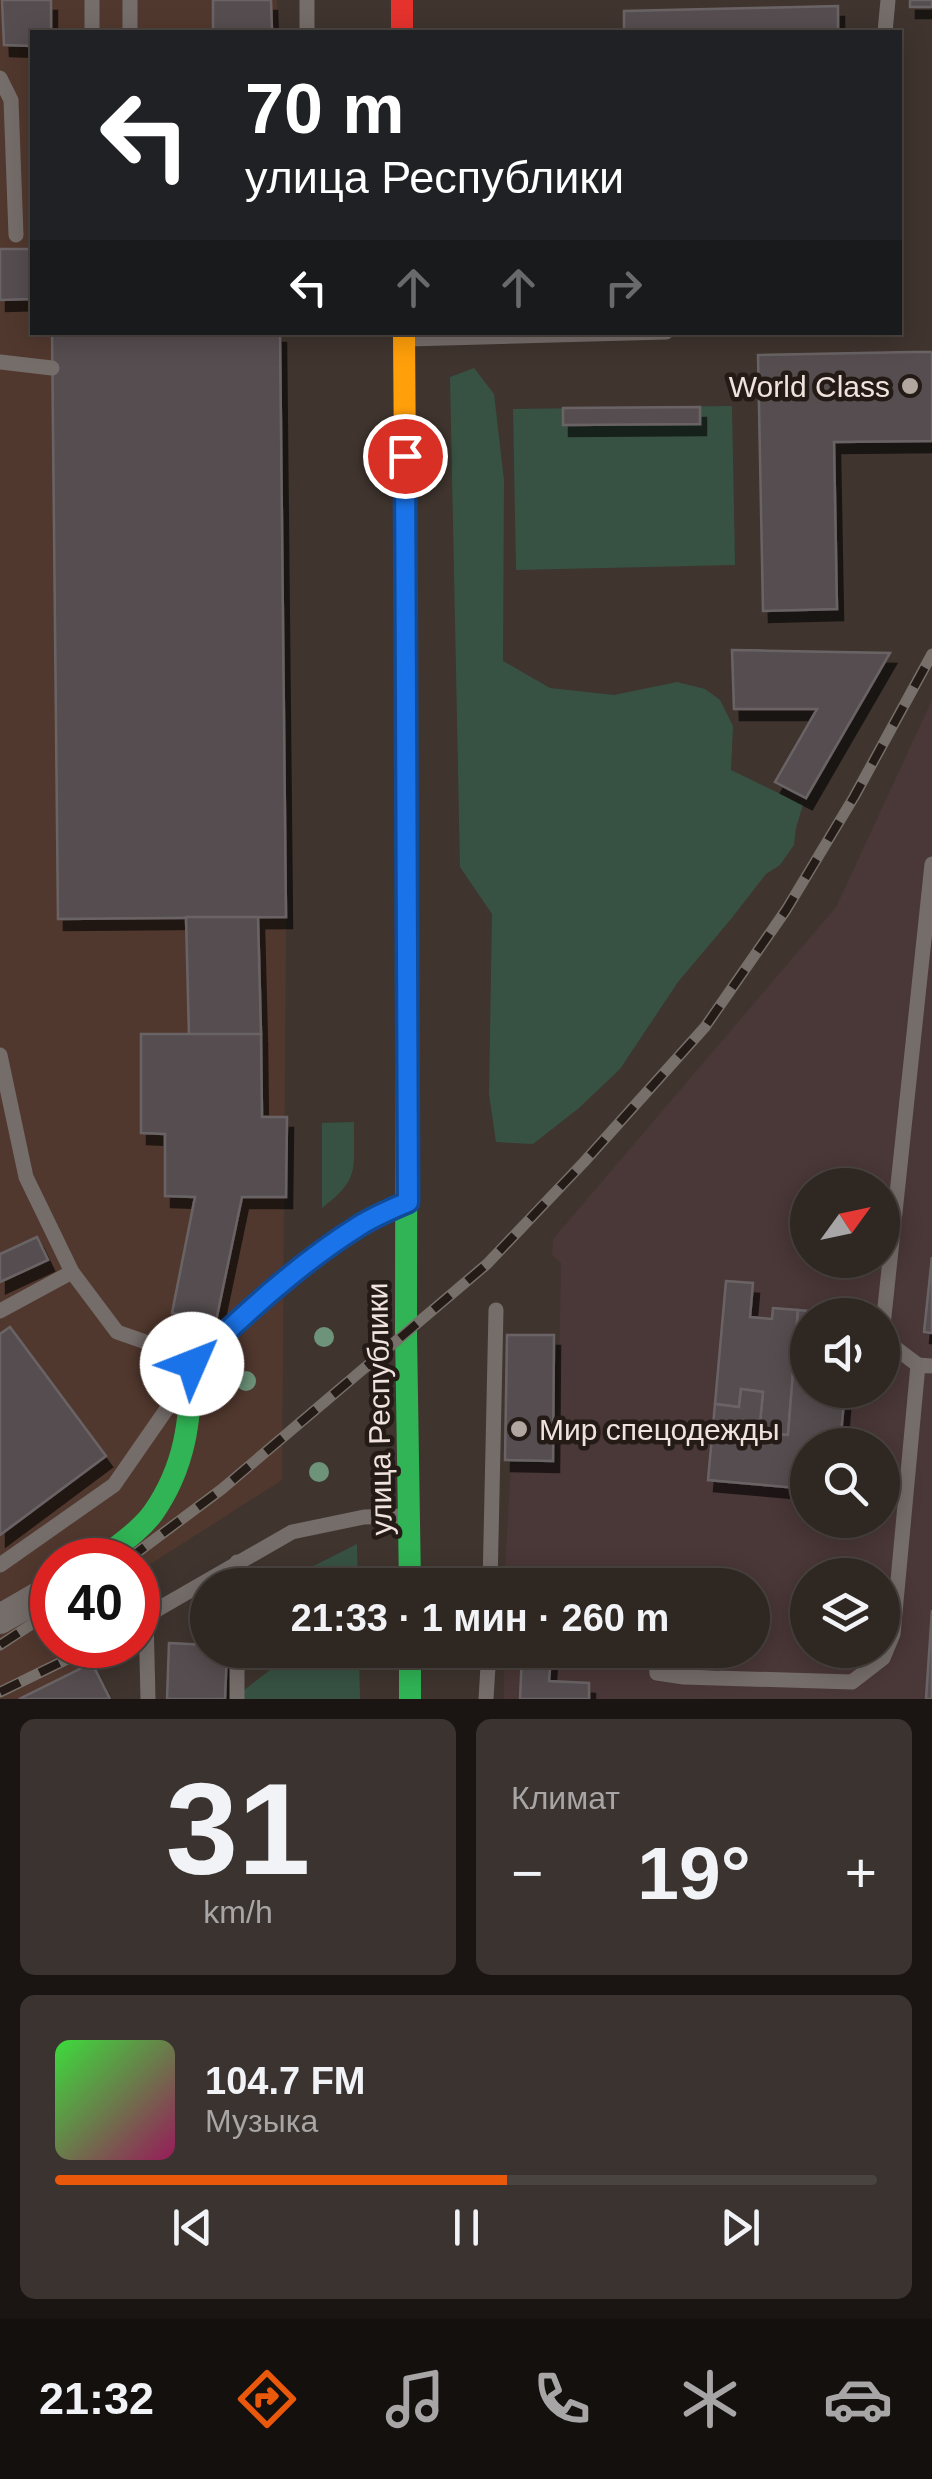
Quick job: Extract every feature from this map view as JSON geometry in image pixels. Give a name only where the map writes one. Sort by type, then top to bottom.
[{"type":"main road","points":[[402,0],[402,30]]},
{"type":"main road","name":"улица Республики","points":[[404,336],[410,1568]]},
{"type":"main road","points":[[126,1538],[151,1516],[177,1470],[190,1418],[192,1364],[326,1248],[362,1224],[408,1202]]},
{"type":"main road","points":[[410,1668],[410,1699]]},
{"type":"street","points":[[0,1619],[30,1602]]},
{"type":"lane","points":[[92,0],[92,30]]},
{"type":"lane","points":[[130,0],[130,30]]},
{"type":"lane","points":[[307,0],[307,30]]},
{"type":"lane","points":[[885,30],[888,0]]},
{"type":"lane","points":[[0,78],[11,100],[16,235]]},
{"type":"lane","points":[[404,336],[480,335]]},
{"type":"lane","points":[[0,362],[52,368]]},
{"type":"lane","points":[[886,1298],[932,864]]},
{"type":"lane","points":[[0,1055],[26,1177],[72,1272],[117,1332],[160,1347],[192,1364]]},
{"type":"lane","points":[[0,1310],[72,1272]]},
{"type":"lane","points":[[490,1568],[496,1310]]},
{"type":"lane","points":[[657,1668],[657,1673],[684,1677],[852,1682],[882,1658],[892,1634],[925,1366],[900,1349]]},
{"type":"lane","points":[[0,1565],[114,1485],[166,1410],[190,1388]]},
{"type":"lane","points":[[148,1699],[146,1616],[292,1532],[364,1517],[410,1516]]},
{"type":"lane","points":[[237,1562],[237,1568]]},
{"type":"lane","points":[[237,1668],[237,1699]]},
{"type":"lane","points":[[486,1699],[487,1668]]},
{"type":"shaded area","points":[[0,0],[277,0],[277,30],[30,30],[30,335],[280,335],[286,917],[282,1480],[160,1558],[160,1538],[30,1538],[30,1668],[83,1668],[19,1699],[0,1699]]},
{"type":"shaded area","points":[[932,700],[932,1699],[504,1699],[504,1668],[770,1668],[770,1568],[505,1568],[511,1464],[557,1463],[561,1263],[552,1255],[553,1239],[836,907]]},
{"type":"green space","points":[[474,368],[494,394],[504,480],[503,661],[550,688],[614,695],[677,682],[705,689],[720,700],[733,726],[731,770],[803,805],[794,845],[678,982],[620,1069],[533,1144],[496,1142],[489,1094],[492,914],[460,867],[450,377]]},
{"type":"green space","points":[[732,406],[735,565],[516,570],[513,409]]},
{"type":"green space","points":[[354,1122],[353,1171],[344,1188],[322,1208],[322,1123]]},
{"type":"green space","points":[[357,1544],[358,1568],[310,1568]]},
{"type":"green space","points":[[273,1668],[359,1668],[360,1699],[244,1699],[244,1690]]},
{"type":"building","points":[[2,0],[51,0],[51,30],[30,30],[30,46],[4,45]]},
{"type":"building","points":[[213,0],[271,0],[272,30],[213,30]]},
{"type":"building","points":[[910,0],[932,0],[932,7],[910,7]]},
{"type":"building","points":[[838,6],[838,30],[624,30],[624,11]]},
{"type":"building","points":[[0,249],[30,249],[30,299],[0,300]]},
{"type":"building","points":[[52,335],[280,335],[286,917],[58,919]]},
{"type":"building","points":[[932,352],[932,441],[834,442],[837,609],[763,611],[758,355]]},
{"type":"building","points":[[700,407],[700,424],[563,425],[563,408]]},
{"type":"building","points":[[732,650],[890,653],[806,798],[775,782],[817,709],[734,709]]},
{"type":"building","points":[[186,917],[258,917],[261,1034],[189,1036]]},
{"type":"building","points":[[141,1034],[261,1034],[262,1117],[287,1117],[286,1197],[242,1197],[216,1321],[172,1313],[195,1197],[165,1196],[165,1134],[141,1133]]},
{"type":"building","points":[[37,1237],[48,1260],[0,1282],[0,1254]]},
{"type":"building","points":[[932,1257],[932,1333],[924,1332]]},
{"type":"building","points":[[726,1281],[753,1283],[750,1317],[772,1319],[773,1308],[790,1309],[788,1435],[759,1433],[763,1392],[741,1389],[739,1407],[715,1404]]},
{"type":"building","points":[[10,1327],[106,1456],[0,1535],[0,1334]]},
{"type":"building","points":[[507,1335],[554,1335],[553,1461],[505,1460]]},
{"type":"building","points":[[741,1389],[763,1392],[759,1433],[788,1435],[790,1408],[843,1408],[842,1428],[790,1428],[790,1487],[708,1480],[715,1404],[739,1407]]},
{"type":"building","points":[[932,1610],[932,1699],[926,1699]]},
{"type":"building","points":[[169,1643],[190,1644],[190,1668],[226,1668],[225,1699],[167,1699]]},
{"type":"building","points":[[82,1668],[94,1668],[110,1699],[19,1699]]},
{"type":"building","points":[[521,1668],[550,1668],[549,1681],[589,1683],[589,1699],[520,1699]]},
{"type":"railway","points":[[156,1538],[222,1489],[487,1264],[705,1027],[786,910],[854,797],[932,654]]},
{"type":"railway","points":[[0,1645],[30,1625]]},
{"type":"railway","points":[[0,1692],[49,1668]]},
{"type":"traffic: fast","points":[[407,731],[410,1568]]},
{"type":"traffic: fast","points":[[128,1538],[148,1520],[173,1478],[184,1442],[192,1364],[293,1273],[348,1234],[408,1202]]},
{"type":"traffic: fast","points":[[410,1668],[410,1699]]},
{"type":"traffic: slow","points":[[404,335],[407,731]]},
{"type":"traffic: jam","points":[[402,0],[402,30]]},
{"type":"place","name":"World Class","points":[[910,386]]},
{"type":"place","name":"Мир спецодежды","points":[[519,1429]]},
{"type":"route","points":[[192,1364],[326,1248],[362,1224],[408,1202],[405,456]]}]
